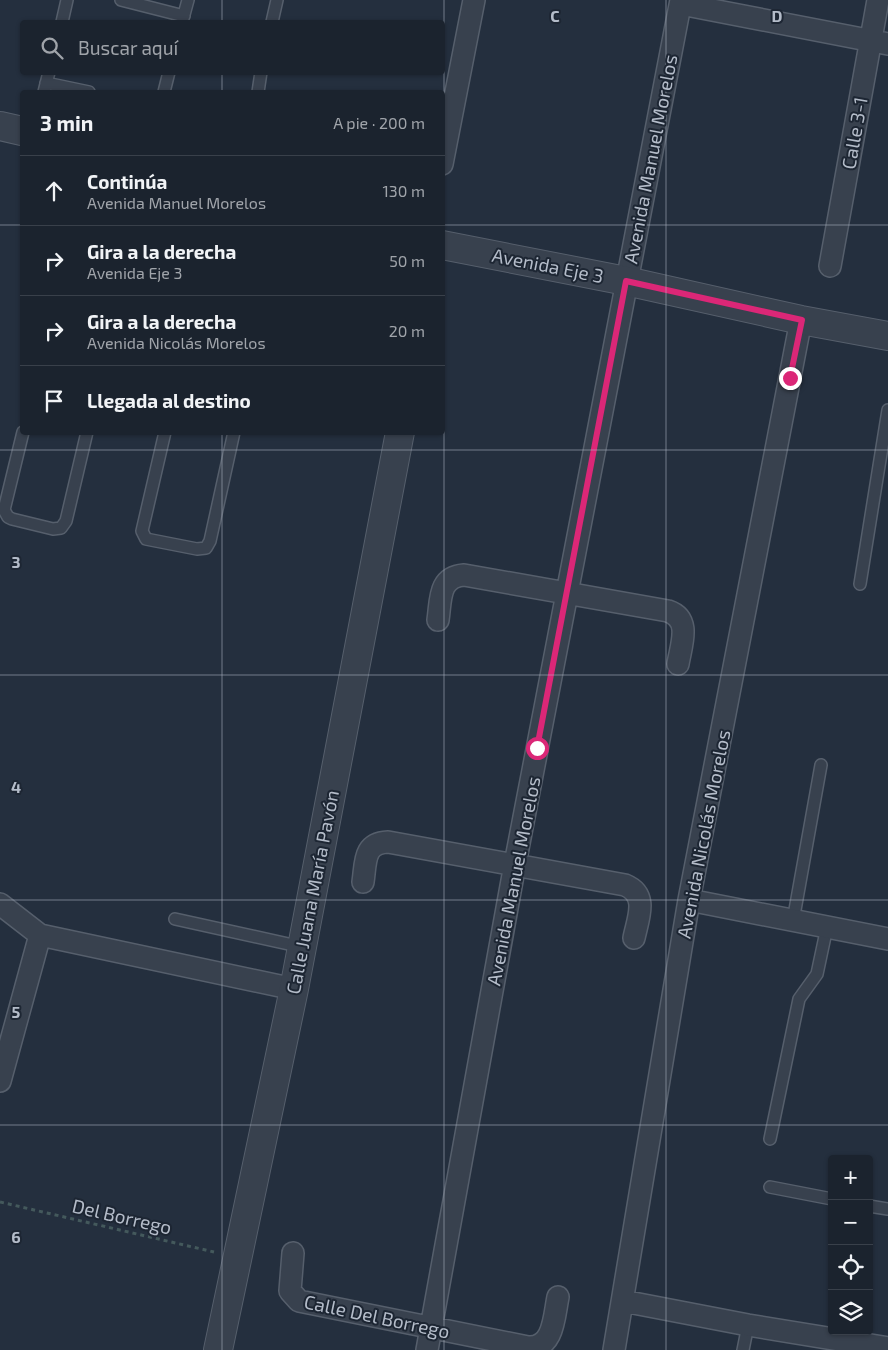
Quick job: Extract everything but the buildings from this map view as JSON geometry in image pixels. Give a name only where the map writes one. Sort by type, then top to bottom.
[{"type":"street","points":[[445,149],[474,0]]},
{"type":"street","name":"Calle 3-1","points":[[830,266],[879,42],[878,0]]},
{"type":"street","points":[[681,2],[879,42]]},
{"type":"street","name":"Avenida Manuel Morelos","points":[[427,1350],[515,864],[681,2]]},
{"type":"street","points":[[0,126],[20,131]]},
{"type":"street","name":"Avenida Eje 3","points":[[445,246],[626,281],[802,320],[888,336]]},
{"type":"street","name":"Avenida Nicolás Morelos","points":[[614,1350],[689,900],[802,320]]},
{"type":"street","name":"Calle Juana María Pavón","points":[[218,1350],[294,989],[399,435]]},
{"type":"street","points":[[438,620],[442,591],[445,584],[456,576],[464,575],[668,611],[675,613],[683,624],[684,632],[678,664]]},
{"type":"street","points":[[363,882],[369,850],[381,842],[388,842],[626,885],[638,893],[640,900],[634,938]]},
{"type":"street","points":[[689,900],[888,939]]},
{"type":"street","points":[[0,904],[40,936],[294,989]]},
{"type":"street","points":[[0,1081],[40,936]]},
{"type":"street","name":"Calle Del Borrego","points":[[293,1252],[290,1291],[299,1301],[535,1348],[542,1345],[550,1333],[558,1297]]},
{"type":"street","points":[[623,1300],[748,1325],[888,1348]]},
{"type":"lane","points":[[62,20],[67,0]]},
{"type":"lane","points":[[120,0],[183,19],[188,0]]},
{"type":"lane","points":[[272,20],[277,0]]},
{"type":"lane","points":[[164,90],[168,75]]},
{"type":"lane","points":[[258,90],[261,75]]},
{"type":"lane","points":[[46,83],[79,90]]},
{"type":"lane","points":[[860,584],[888,410]]},
{"type":"lane","points":[[22,435],[4,510],[5,514],[12,519],[53,529],[61,528],[66,521],[86,435]]},
{"type":"lane","points":[[165,435],[142,532],[146,539],[197,550],[206,548],[210,541],[233,435]]},
{"type":"lane","points":[[793,921],[821,765]]},
{"type":"lane","points":[[175,919],[302,947]]},
{"type":"lane","points":[[770,1139],[799,999],[817,974],[827,927]]},
{"type":"lane","points":[[770,1187],[828,1198]]},
{"type":"lane","points":[[873,1207],[888,1209]]},
{"type":"lane","points":[[743,1350],[748,1325]]},
{"type":"path","name":"Del Borrego","points":[[0,1202],[237,1257]]},
{"type":"route","points":[[537,748],[626,281],[802,320],[790,378]]}]
